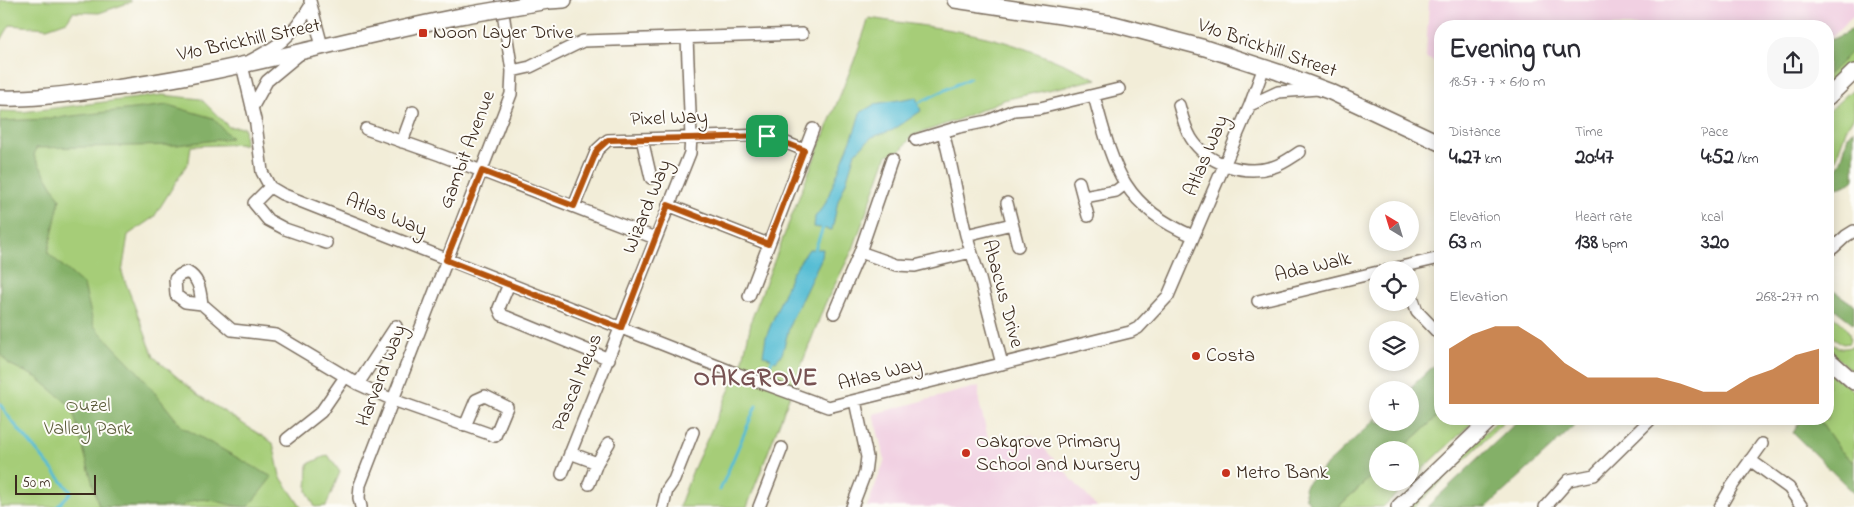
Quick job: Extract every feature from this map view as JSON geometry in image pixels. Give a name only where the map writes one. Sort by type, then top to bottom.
[{"type":"street","name":"Gambit Avenue","points":[[446,260],[511,94],[512,71],[501,0]]},
{"type":"street","name":"V10 Brickhill Street","points":[[0,98],[24,99],[132,86],[242,66],[409,26],[548,1],[564,0]]},
{"type":"street","name":"V10 Brickhill Street","points":[[955,0],[1114,24],[1205,48],[1327,90],[1434,140]]},
{"type":"street","points":[[310,2],[322,46]]},
{"type":"street","points":[[310,2],[291,35],[278,46],[242,66],[256,124],[262,172],[270,187],[254,203],[268,220],[285,229],[326,243]]},
{"type":"street","points":[[512,71],[530,67],[583,41],[802,34]]},
{"type":"street","name":"Wizard Way","points":[[621,328],[690,153],[687,38]]},
{"type":"street","points":[[252,108],[267,82],[306,50]]},
{"type":"street","name":"Atlas Way","points":[[270,187],[295,199],[446,260],[736,374],[828,407],[1130,332],[1138,328],[1168,296],[1250,105],[1264,67]]},
{"type":"street","points":[[1834,91],[1854,72]]},
{"type":"street","points":[[916,140],[988,121],[1014,110],[1040,108],[1119,89]]},
{"type":"street","name":"Atlas Way","points":[[1250,105],[1278,92],[1308,89],[1327,90]]},
{"type":"street","points":[[1094,96],[1109,152],[1125,184],[1138,202],[1153,215],[1170,226],[1193,236]]},
{"type":"street","points":[[1179,105],[1191,138],[1205,154],[1224,164],[1240,170],[1259,171],[1276,167],[1300,152]]},
{"type":"street","points":[[402,142],[413,112]]},
{"type":"street","points":[[749,296],[813,129]]},
{"type":"street","points":[[366,130],[482,171],[655,238]]},
{"type":"street","name":"Abacus Drive","points":[[943,132],[954,174],[955,190],[966,235],[980,278],[1002,364]]},
{"type":"street","name":"Pixel Way","points":[[574,206],[597,150],[608,140],[767,136],[804,150]]},
{"type":"street","points":[[642,139],[651,178]]},
{"type":"street","points":[[834,313],[860,252],[892,159]]},
{"type":"street","points":[[1079,182],[1088,216]]},
{"type":"street","points":[[1084,197],[1116,191],[1125,184]]},
{"type":"street","points":[[1006,203],[1018,246]]},
{"type":"street","points":[[668,205],[768,244]]},
{"type":"street","name":"Abacus Drive","points":[[966,235],[1012,224]]},
{"type":"street","points":[[1834,247],[1854,231]]},
{"type":"street","points":[[860,252],[898,265],[915,266],[971,252]]},
{"type":"street","name":"Harvard Way","points":[[361,507],[359,498],[360,486],[446,260]]},
{"type":"street","points":[[1419,264],[1434,260]]},
{"type":"street","name":"Ada Walk","points":[[1258,300],[1369,274]]},
{"type":"street","points":[[509,284],[499,308],[502,315],[609,359]]},
{"type":"street","points":[[202,304],[232,330],[276,335],[358,384],[393,400],[465,426]]},
{"type":"street","points":[[1417,311],[1434,329]]},
{"type":"street","points":[[358,384],[396,326]]},
{"type":"street","name":"Pascal Mews","points":[[562,474],[621,328]]},
{"type":"street","points":[[1834,364],[1854,382]]},
{"type":"street","points":[[287,439],[321,412],[345,377]]},
{"type":"street","points":[[852,507],[865,473],[867,457],[855,401]]},
{"type":"street","points":[[1399,507],[1485,425]]},
{"type":"street","points":[[1545,507],[1569,480],[1594,475],[1645,425]]},
{"type":"street","points":[[663,507],[692,432]]},
{"type":"street","points":[[589,484],[596,463],[609,443]]},
{"type":"street","points":[[1720,507],[1732,486],[1762,444]]},
{"type":"street","points":[[759,507],[782,448]]},
{"type":"street","name":"Pascal Mews","points":[[570,453],[596,463]]},
{"type":"street","points":[[1750,460],[1789,488],[1802,507]]},
{"type":"shaded area","points":[[1429,0],[1854,0],[1854,15],[1834,35],[1834,20],[1434,20],[1434,61],[1426,58]]},
{"type":"shaded area","name":"Oakgrove Primary School and Nursery","points":[[979,386],[979,402],[990,446],[1032,435],[1097,507],[867,507],[885,460],[873,414]]},
{"type":"green space","points":[[0,0],[131,0],[131,2],[99,13],[73,12],[67,21],[47,28],[10,25],[0,42]]},
{"type":"green space","points":[[869,18],[954,31],[1005,42],[1040,54],[1097,79],[1003,100],[960,119],[912,136],[901,150],[887,155],[853,249],[825,304],[747,507],[679,507],[693,470],[743,360],[752,318],[854,61]]},
{"type":"green space","points":[[1854,27],[1854,49],[1834,69],[1834,38]]},
{"type":"green space","points":[[1854,49],[1854,60],[1834,79],[1834,69]]},
{"type":"green space","points":[[1854,88],[1854,116],[1847,127],[1834,162],[1834,106]]},
{"type":"green space","name":"Ouzel Valley Park","points":[[162,95],[201,99],[229,127],[244,127],[245,144],[191,146],[189,161],[154,217],[128,235],[122,273],[154,357],[198,395],[273,443],[280,476],[301,507],[0,507],[0,111],[22,112]]},
{"type":"green space","points":[[168,105],[213,118],[231,138],[177,145],[36,148],[34,156],[60,199],[48,253],[84,285],[94,326],[140,374],[182,427],[272,477],[248,507],[198,500],[180,507],[99,507],[72,407],[36,377],[9,364],[0,354],[0,121],[46,119]]},
{"type":"green space","points":[[1854,129],[1854,179],[1849,183],[1834,188],[1834,173],[1841,161],[1848,136]]},
{"type":"green space","points":[[1834,291],[1854,305],[1854,324],[1834,309]]},
{"type":"green space","points":[[1834,317],[1849,333],[1849,343],[1843,344],[1834,338]]},
{"type":"green space","points":[[1834,346],[1841,348],[1854,346],[1854,373],[1834,355]]},
{"type":"green space","points":[[1434,366],[1434,420],[1411,441],[1369,441],[1369,478],[1338,507],[1311,506],[1306,498],[1304,488],[1308,482],[1369,425],[1369,431],[1419,431],[1418,381]]},
{"type":"green space","points":[[1834,377],[1854,391],[1854,463],[1840,450],[1823,425],[1834,425]]},
{"type":"green space","points":[[1434,420],[1434,425],[1470,425],[1419,473],[1419,441],[1411,441]]},
{"type":"green space","points":[[1493,425],[1501,425],[1415,507],[1407,507]]},
{"type":"green space","points":[[1514,425],[1576,425],[1487,507],[1427,507]]},
{"type":"green space","points":[[1798,425],[1823,425],[1840,450],[1854,463],[1854,493],[1793,433]]},
{"type":"green space","points":[[328,455],[340,472],[326,506],[315,507],[307,491],[308,464]]},
{"type":"green space","points":[[1369,478],[1369,491],[1400,491],[1383,507],[1338,507]]},
{"type":"water","points":[[916,97],[921,111],[893,130],[872,137],[855,153],[838,201],[832,230],[814,227],[815,217],[825,204],[860,113],[875,104]]},
{"type":"water","points":[[809,249],[823,249],[822,257],[791,321],[782,354],[776,361],[763,355],[766,337],[792,273]]},
{"type":"waterway","points":[[914,105],[970,78]]},
{"type":"waterway","points":[[814,252],[824,225]]},
{"type":"waterway","points":[[769,367],[774,356]]},
{"type":"waterway","points":[[0,404],[71,492],[57,507]]},
{"type":"waterway","points":[[720,490],[756,406]]},
{"type":"place","name":"Noon Layer Drive","points":[[423,33]]},
{"type":"place","name":"Costa","points":[[1196,356]]},
{"type":"place","name":"Oakgrove Primary School and Nursery","points":[[966,453]]},
{"type":"place","name":"Metro Bank","points":[[1226,473]]},
{"type":"district","name":"OAKGROVE","points":[[756,379]]},
{"type":"route","points":[[767,136],[804,150],[768,244],[668,205],[621,328],[446,260],[482,171],[574,206],[597,150],[608,140],[767,136]]}]
